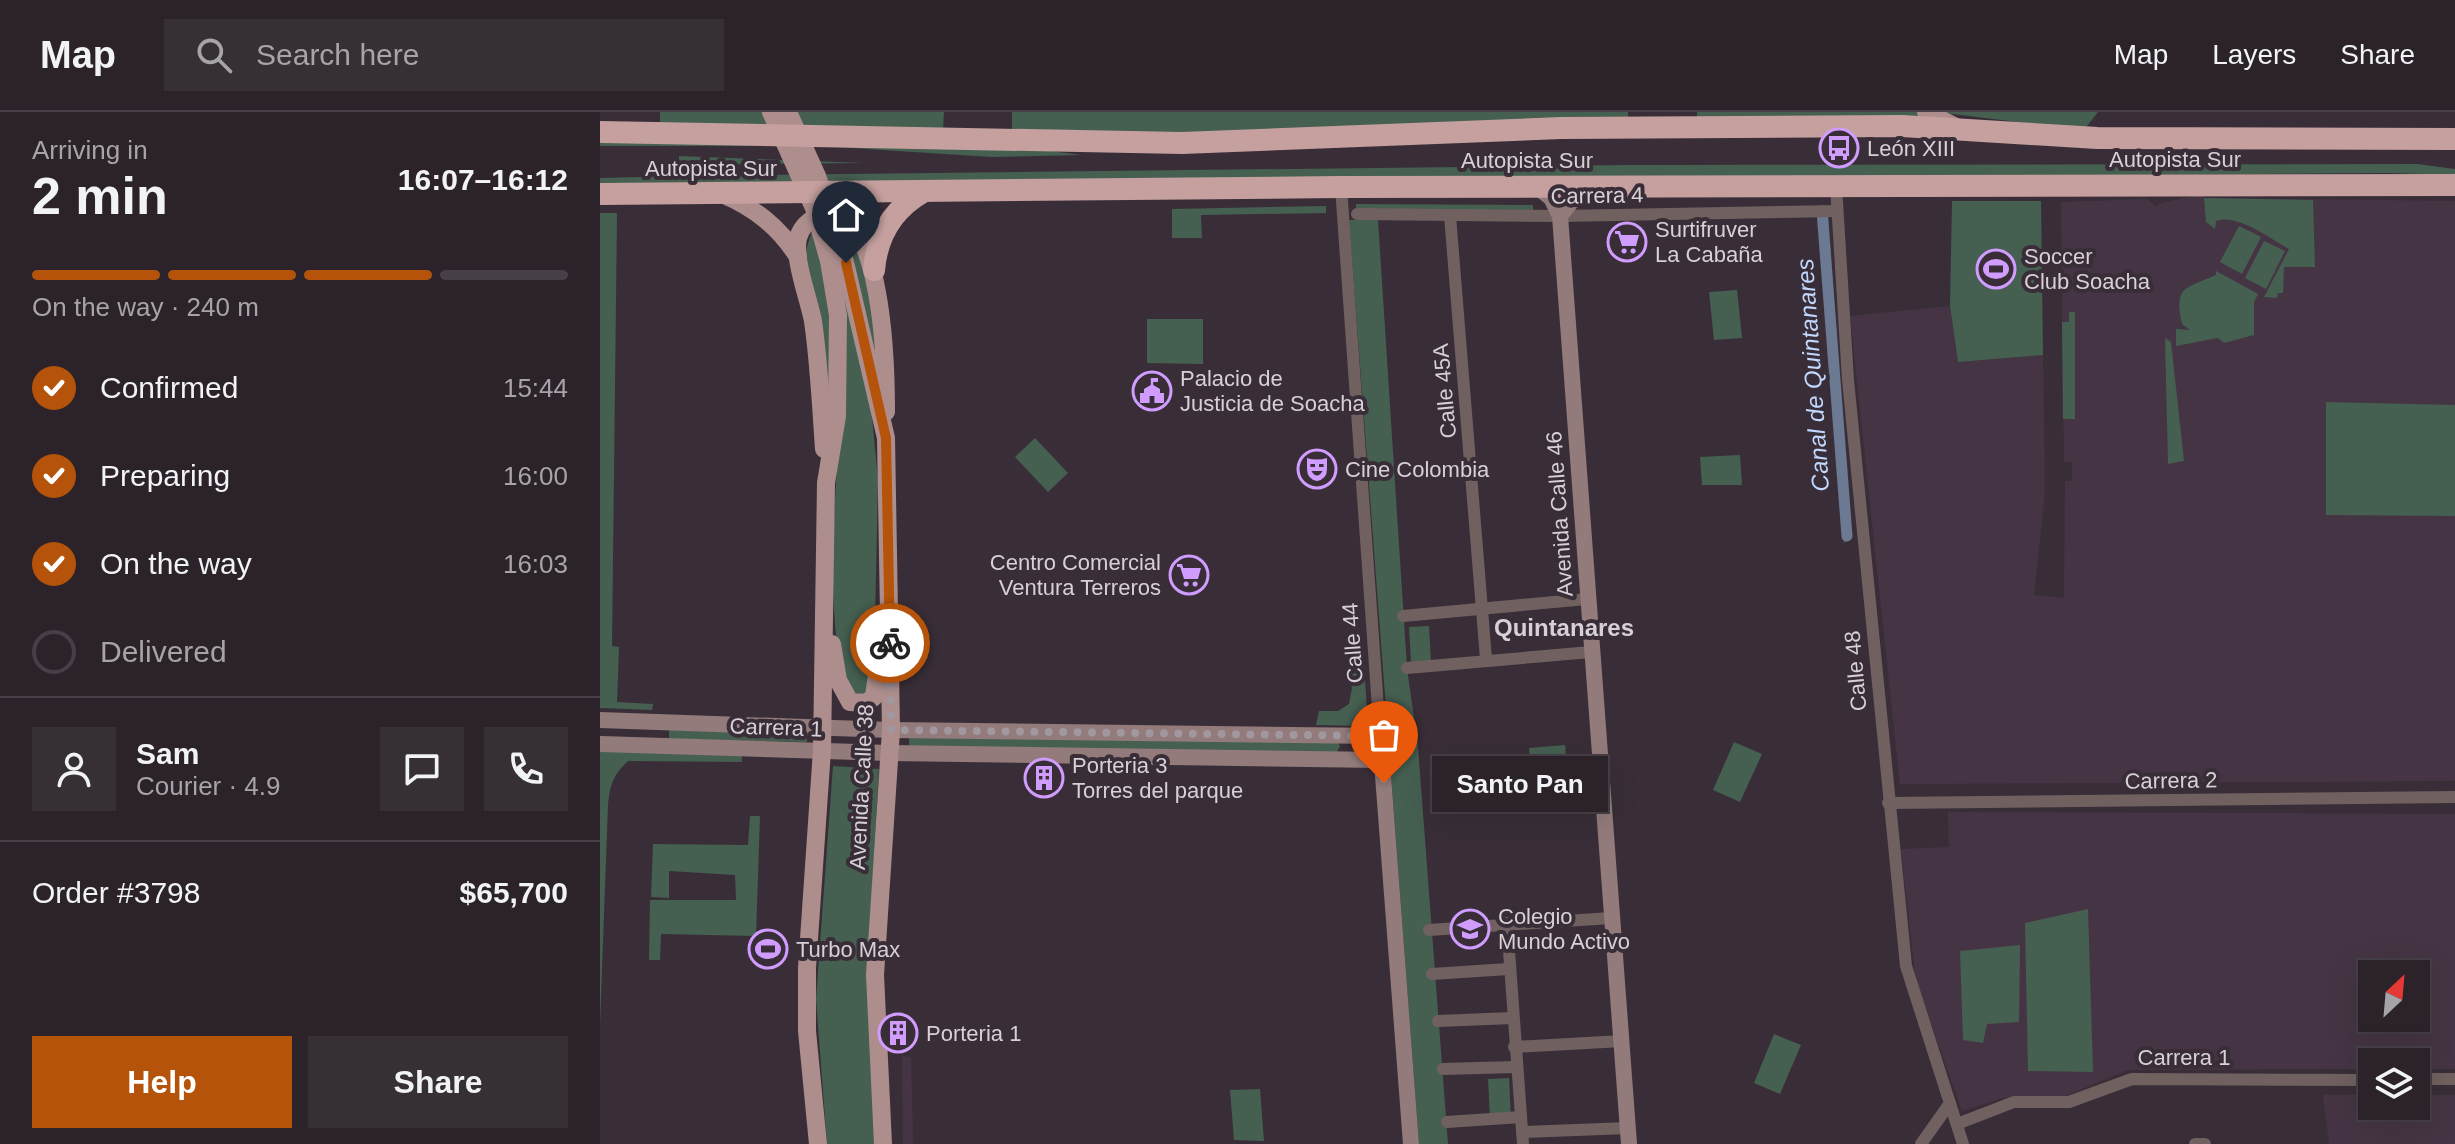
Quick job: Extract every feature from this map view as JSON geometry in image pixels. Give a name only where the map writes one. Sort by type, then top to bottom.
[{"type":"highway","name":"Autopista Sur","points":[[600,132],[1182,143],[1561,128],[1956,127],[2111,139],[2455,139]]},
{"type":"highway","name":"Autopista Sur","points":[[600,194],[1341,187],[2455,185]]},
{"type":"highway","points":[[874,270],[885,228],[902,206],[923,192]]},
{"type":"main road","name":"Avenida Calle 38","points":[[771,112],[814,208],[829,261],[838,315],[837,416],[826,483],[822,750],[807,968],[807,1031],[818,1144]]},
{"type":"main road","name":"Avenida Calle 38","points":[[788,112],[830,210],[860,316],[886,438],[891,730],[875,975],[883,1144]]},
{"type":"main road","points":[[1926,112],[1956,127]]},
{"type":"main road","points":[[722,194],[767,220],[799,258]]},
{"type":"main road","points":[[826,483],[813,324],[797,242],[803,227],[814,218],[831,214],[843,217],[857,229],[874,270],[886,391],[886,438]]},
{"type":"main road","points":[[824,595],[842,693],[850,702],[866,703],[877,687],[879,630],[889,558]]},
{"type":"street","points":[[1537,187],[1551,198],[1560,216],[1571,202],[1603,186]]},
{"type":"street","name":"Calle 48","points":[[1836,186],[1848,380],[1906,966],[1963,1144]]},
{"type":"street","name":"Calle 44","points":[[1341,187],[1411,1144]]},
{"type":"street","name":"Carrera 4","points":[[1357,214],[1560,216],[1837,211]]},
{"type":"street","name":"Calle 45A","points":[[1450,216],[1486,659]]},
{"type":"street","name":"Avenida Calle 46","points":[[1560,216],[1628,1136]]},
{"type":"street","points":[[1403,616],[1587,599]]},
{"type":"street","points":[[1407,668],[1591,652]]},
{"type":"street","name":"Carrera 1","points":[[600,720],[891,730],[1380,736]]},
{"type":"street","points":[[633,721],[622,727],[621,735],[642,745],[663,737],[660,722]]},
{"type":"street","points":[[1340,736],[1346,747],[1340,759]]},
{"type":"street","name":"Carrera 1","points":[[600,744],[889,753],[1382,760]]},
{"type":"street","name":"Carrera 2","points":[[1888,803],[2455,797]]},
{"type":"street","points":[[1429,930],[1611,918]]},
{"type":"street","points":[[1507,923],[1508,969],[1523,1138],[1628,1136]]},
{"type":"street","points":[[1432,974],[1508,969]]},
{"type":"street","points":[[1438,1021],[1513,1018]]},
{"type":"street","points":[[1514,1047],[1622,1041]]},
{"type":"street","points":[[1443,1069],[1516,1067]]},
{"type":"street","name":"Carrera 1","points":[[1957,1124],[2014,1102],[2069,1102],[2132,1079],[2358,1080]]},
{"type":"street","points":[[2430,1079],[2455,1079]]},
{"type":"street","points":[[1921,1144],[1950,1103]]},
{"type":"street","points":[[1447,1122],[1521,1117]]},
{"type":"street","points":[[2195,1144],[2205,1144]]},
{"type":"shaded area","points":[[2202,194],[2204,198],[2455,201],[2455,781],[1900,784],[1850,316],[1950,306],[1958,362],[2043,355],[2045,491],[2034,595],[2064,598],[2065,481],[2072,481],[2072,462],[2064,462],[2061,202],[2147,199],[2157,207],[2158,204]]},
{"type":"shaded area","points":[[1948,812],[2455,814],[2455,1069],[2430,1069],[2430,1048],[2358,1048],[2358,1069],[2128,1070],[2065,1096],[2002,1098],[1962,1111],[1916,982],[1901,849],[1949,847]]},
{"type":"shaded area","points":[[902,1056],[911,1057],[913,1144],[903,1144]]},
{"type":"shaded area","points":[[2323,1095],[2358,1095],[2358,1120],[2430,1120],[2430,1095],[2455,1095],[2455,1144],[2329,1144]]},
{"type":"green space","points":[[660,112],[944,112],[943,130],[660,123]]},
{"type":"green space","points":[[1012,112],[1628,112],[1628,120],[1161,133],[1012,130]]},
{"type":"green space","points":[[1697,112],[1917,112],[1924,118],[1697,119]]},
{"type":"green space","points":[[1936,112],[2098,112],[2084,130]]},
{"type":"green space","points":[[600,138],[1000,144],[1081,155],[991,157],[821,146],[600,146]]},
{"type":"green space","points":[[679,156],[864,163],[679,165]]},
{"type":"green space","points":[[2417,164],[2455,169],[2455,175],[2387,173],[600,187],[600,178],[681,176],[1626,165]]},
{"type":"green space","points":[[2204,198],[2313,200],[2315,267],[2284,267],[2283,293],[2278,293],[2277,298],[2264,297],[2289,249],[2254,228],[2234,221],[2216,221],[2215,229],[2206,222]]},
{"type":"green space","name":"Soccer Club Soacha","points":[[1952,201],[2041,201],[2043,355],[1958,362],[1950,306]]},
{"type":"green space","points":[[1356,204],[1533,205],[1533,211],[1356,211]]},
{"type":"green space","points":[[1326,206],[1326,213],[1201,215],[1202,238],[1172,238],[1172,209]]},
{"type":"green space","points":[[1818,211],[1828,211],[1851,537],[1844,543]]},
{"type":"green space","points":[[600,213],[617,213],[612,646],[619,647],[617,702],[653,704],[652,710],[600,708]]},
{"type":"green space","points":[[1349,220],[1378,220],[1407,668],[1418,747],[1448,1144],[1419,1144]]},
{"type":"green space","points":[[2239,226],[2261,237],[2242,274],[2220,262]]},
{"type":"green space","points":[[813,227],[848,229],[870,285],[880,386],[871,407],[878,480],[874,670],[868,693],[851,696],[841,665],[833,584],[833,538],[845,372],[828,418],[820,316],[805,254]]},
{"type":"green space","points":[[2264,241],[2285,251],[2266,289],[2245,278]]},
{"type":"green space","points":[[2216,271],[2258,294],[2254,302],[2254,335],[2224,343],[2218,338],[2176,346],[2176,329],[2190,330],[2182,324],[2181,295],[2189,287],[2216,275]]},
{"type":"green space","points":[[1737,290],[1742,338],[1714,340],[1709,292]]},
{"type":"green space","points":[[2069,312],[2075,312],[2075,419],[2063,419],[2062,322],[2069,322]]},
{"type":"green space","points":[[1147,319],[1203,319],[1203,364],[1147,363]]},
{"type":"green space","points":[[2165,338],[2171,342],[2184,461],[2168,464]]},
{"type":"green space","points":[[2326,402],[2455,405],[2455,516],[2326,515]]},
{"type":"green space","points":[[1035,438],[1068,473],[1048,492],[1015,457]]},
{"type":"green space","points":[[1740,455],[1742,485],[1702,485],[1700,457]]},
{"type":"green space","points":[[1429,626],[1431,662],[1411,663],[1409,627]]},
{"type":"green space","points":[[1362,633],[1368,726],[1316,725],[1319,711],[1338,711],[1349,704],[1352,688],[1348,635]]},
{"type":"green space","points":[[669,730],[807,733],[807,742],[669,739]]},
{"type":"green space","points":[[909,736],[1338,743],[1340,746],[1337,752],[909,747]]},
{"type":"green space","points":[[1734,742],[1762,754],[1740,802],[1713,790]]},
{"type":"green space","points":[[1565,745],[1567,767],[1531,769],[1529,748]]},
{"type":"green space","points":[[600,751],[742,754],[742,762],[628,761],[616,776],[608,805],[600,1024]]},
{"type":"green space","points":[[833,766],[879,769],[867,974],[876,1144],[827,1144],[816,999]]},
{"type":"green space","points":[[750,816],[760,816],[756,936],[661,934],[660,960],[649,960],[650,900],[736,900],[735,875],[669,871],[669,898],[651,897],[653,844],[748,845]]},
{"type":"green space","points":[[2088,909],[2093,1072],[2028,1071],[2025,923]]},
{"type":"green space","points":[[2020,945],[2019,1022],[1987,1024],[1983,1043],[1963,1040],[1960,951]]},
{"type":"green space","points":[[1774,1034],[1801,1045],[1780,1094],[1754,1083]]},
{"type":"green space","points":[[1509,1078],[1511,1118],[1490,1119],[1488,1079]]},
{"type":"green space","points":[[1260,1089],[1264,1141],[1234,1140],[1230,1090]]},
{"type":"waterway","name":"Canal de Quintanares","points":[[1822,211],[1847,536]]},
{"type":"way so far","points":[[890,643],[891,730],[1380,736],[1384,783]]},
{"type":"place","name":"León XIII","points":[[1839,148]]},
{"type":"place","name":"Surtifruver La Cabaña","points":[[1627,242]]},
{"type":"place","name":"Soccer Club Soacha","points":[[1996,269]]},
{"type":"place","name":"Palacio de Justicia de Soacha","points":[[1152,391]]},
{"type":"place","name":"Cine Colombia","points":[[1317,469]]},
{"type":"place","name":"Centro Comercial Ventura Terreros","points":[[1189,575]]},
{"type":"place","name":"Porteria 3 Torres del parque","points":[[1044,778]]},
{"type":"place","name":"Santo Pan","points":[[1384,783]]},
{"type":"place","name":"Colegio Mundo Activo","points":[[1470,929]]},
{"type":"place","name":"Turbo Max","points":[[768,949]]},
{"type":"place","name":"Porteria 1","points":[[898,1033]]},
{"type":"district","name":"Quintanares","points":[[1564,628]]},
{"type":"route","points":[[846,263],[886,438],[890,643]]}]
